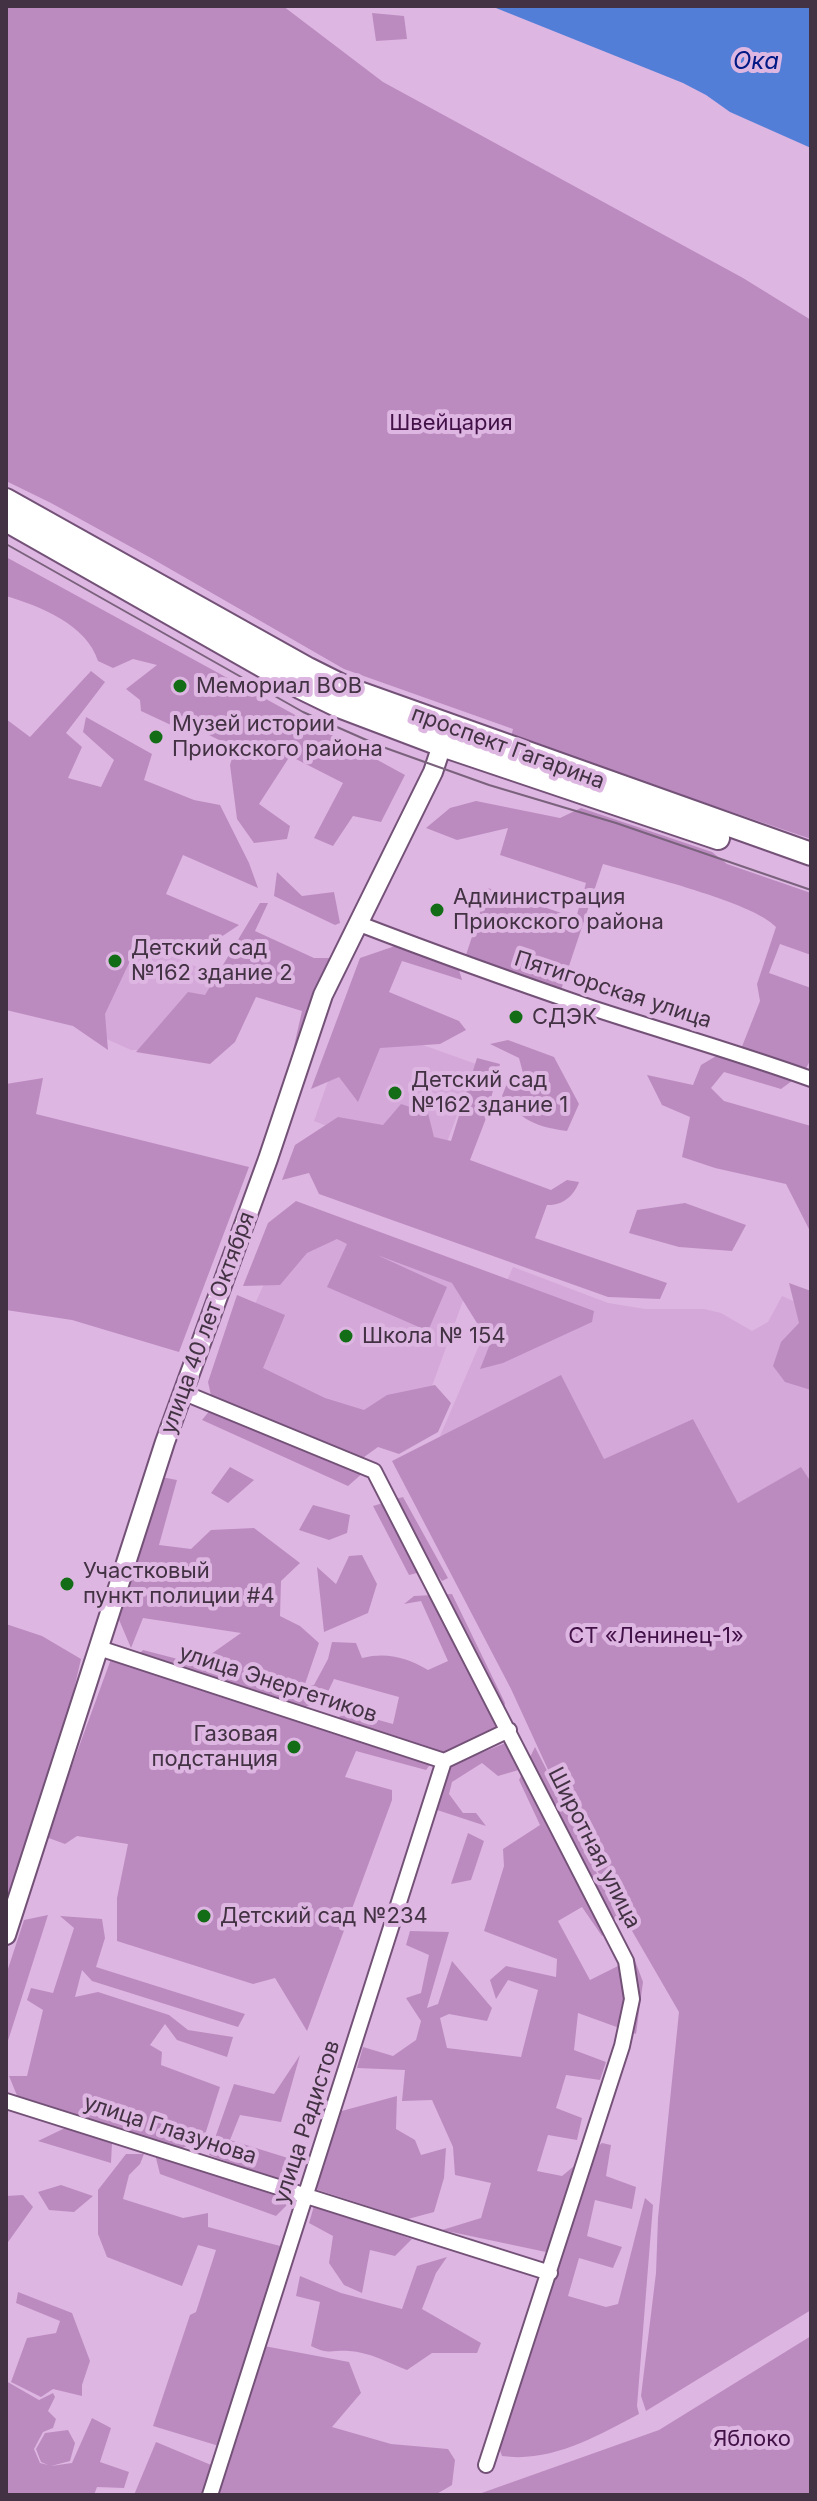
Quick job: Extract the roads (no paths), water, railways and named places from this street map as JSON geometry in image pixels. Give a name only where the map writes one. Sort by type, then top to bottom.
[{"type":"main road","name":"проспект Гагарина","points":[[6,500],[308,669],[445,736],[811,870]]},
{"type":"main road","name":"проспект Гагарина","points":[[6,520],[300,687],[339,706],[445,736],[811,854]]},
{"type":"street","name":"улица 40 лет Октября","points":[[6,1931],[182,1392],[268,1159],[323,995],[433,772],[445,736]]},
{"type":"street","name":"Пятигорская улица","points":[[357,923],[458,962],[593,1008],[735,1051],[811,1079]]},
{"type":"street","name":"Широтная улица","points":[[182,1392],[374,1471],[626,1961],[632,1999],[622,2046],[486,2465]]},
{"type":"street","name":"улица Энергетиков","points":[[99,1648],[444,1761]]},
{"type":"street","points":[[444,1761],[509,1730]]},
{"type":"street","name":"улица Радистов","points":[[210,2495],[444,1761]]},
{"type":"street","name":"улица Глазунова","points":[[6,2101],[550,2273]]},
{"type":"water","name":"Ока","points":[[491,6],[811,6],[811,148],[730,112],[683,83]]},
{"type":"tram line","points":[[6,544],[303,712],[380,746],[489,785],[616,823],[811,890]]},
{"type":"place","name":"Мемориал ВОВ","points":[[180,686]]},
{"type":"place","name":"Музей истории Приокского района","points":[[156,737]]},
{"type":"place","name":"Администрация Приокского района","points":[[437,910]]},
{"type":"place","name":"Детский сад №162 здание 2","points":[[115,961]]},
{"type":"place","name":"СДЭК","points":[[516,1017]]},
{"type":"place","name":"Детский сад №162 здание 1","points":[[395,1093]]},
{"type":"place","name":"Школа № 154","points":[[346,1336]]},
{"type":"place","name":"Участковый пункт полиции #4","points":[[67,1584]]},
{"type":"place","name":"Газовая подстанция","points":[[294,1747]]},
{"type":"place","name":"Детский сад №234","points":[[204,1916]]},
{"type":"park label","name":"Швейцария","points":[[451,423]]},
{"type":"park label","name":"СТ «Ленинец-1»","points":[[656,1636]]},
{"type":"park label","name":"Яблоко","points":[[752,2439]]}]
